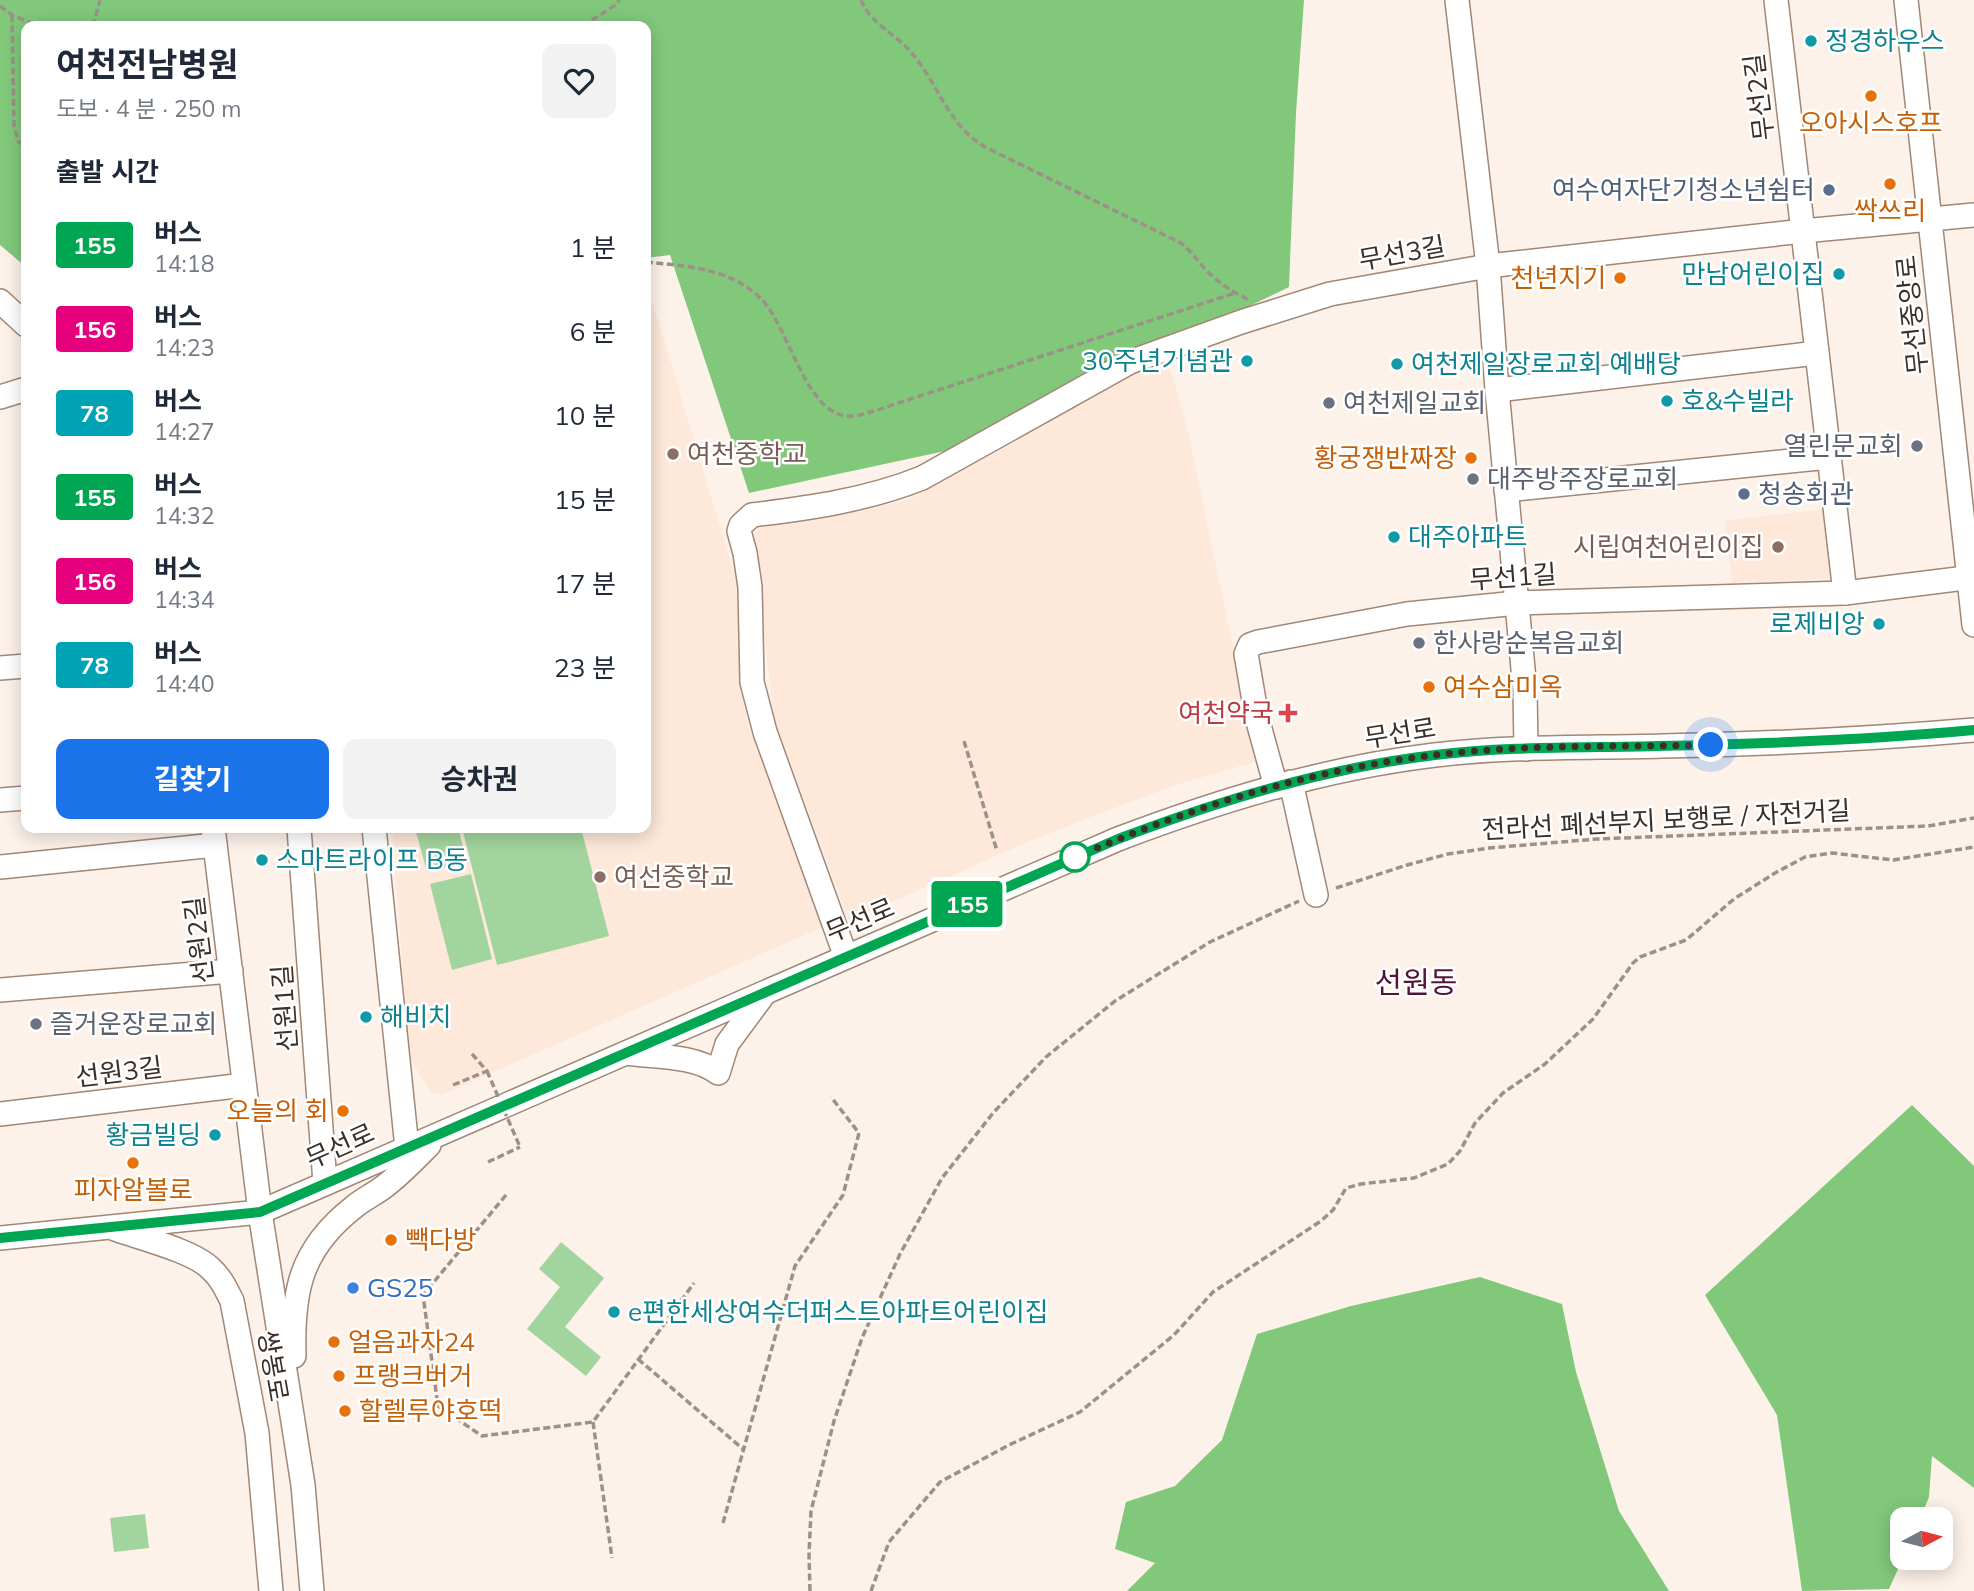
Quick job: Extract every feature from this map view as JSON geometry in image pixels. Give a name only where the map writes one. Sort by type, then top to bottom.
[{"type":"street","points":[[1457,0],[1488,266],[1524,690],[1526,749]]},
{"type":"street","name":"무선2길","points":[[1776,0],[1845,593]]},
{"type":"street","name":"무선중앙로","points":[[1906,0],[1971,577],[1974,625]]},
{"type":"street","name":"무선3길","points":[[846,957],[765,732],[752,682],[750,587],[739,531],[745,520],[752,515],[858,499],[897,488],[922,478],[1130,362],[1241,322],[1331,294],[1488,266],[1803,230],[1974,215]]},
{"type":"street","points":[[0,301],[21,320]]},
{"type":"street","points":[[1497,390],[1817,354]]},
{"type":"street","points":[[0,397],[21,391]]},
{"type":"street","points":[[1506,489],[1829,457]]},
{"type":"street","name":"무선1길","points":[[1316,895],[1283,785],[1255,705],[1246,654],[1251,645],[1372,620],[1517,603],[1845,593],[1971,577]]},
{"type":"street","points":[[0,668],[21,666]]},
{"type":"street","name":"무선로","points":[[0,1238],[260,1212],[1118,839],[1197,809],[1283,785],[1403,759],[1468,752],[1790,743],[1974,730]]},
{"type":"street","points":[[0,800],[21,798]]},
{"type":"street","name":"선원1길","points":[[299,833],[326,1183]]},
{"type":"street","points":[[375,833],[407,1148]]},
{"type":"street","points":[[0,867],[214,836]]},
{"type":"street","name":"선원2길","points":[[214,836],[260,1212]]},
{"type":"street","points":[[0,990],[230,971]]},
{"type":"street","points":[[626,1053],[697,1063],[711,1067],[718,1073],[727,1044],[766,992]]},
{"type":"street","name":"선원3길","points":[[0,1114],[244,1085]]},
{"type":"street","points":[[303,1485],[293,1326],[297,1291],[303,1269],[322,1238],[344,1216],[386,1185],[444,1132]]},
{"type":"street","name":"쌍봉로","points":[[260,1212],[303,1485],[312,1591]]},
{"type":"street","name":"쌍봉로","points":[[109,1227],[195,1257],[210,1267],[223,1283],[232,1301],[257,1433],[271,1591]]},
{"type":"path","points":[[94,21],[100,0]]},
{"type":"path","points":[[591,21],[619,0]]},
{"type":"path","points":[[651,263],[716,272],[762,299],[818,399],[832,411],[848,416],[874,411],[1235,293],[1205,270],[1193,252],[1181,243],[987,148],[968,135],[912,53],[866,10],[861,0]]},
{"type":"path","points":[[0,6],[26,21]]},
{"type":"path","points":[[12,15],[14,126],[21,143]]},
{"type":"path","points":[[964,741],[997,851]]},
{"type":"path","name":"전라선 폐선부지 보행로 / 자전거길","points":[[810,1591],[811,1511],[834,1421],[862,1338],[900,1254],[942,1178],[993,1113],[1046,1057],[1115,1001],[1210,942],[1316,895],[1418,862],[1489,848],[1597,839],[1927,826],[1974,818]]},
{"type":"path","points":[[870,1591],[890,1542],[940,1482],[1009,1445],[1073,1417],[1090,1405],[1174,1335],[1213,1292],[1321,1221],[1333,1210],[1346,1188],[1414,1178],[1448,1164],[1460,1151],[1475,1123],[1503,1093],[1545,1064],[1593,1019],[1640,957],[1686,940],[1734,899],[1805,858],[1832,853],[1893,860],[1974,847]]},
{"type":"path","points":[[472,1054],[487,1071],[520,1147],[488,1162]]},
{"type":"path","points":[[453,1086],[487,1071]]},
{"type":"path","points":[[723,1523],[795,1266],[843,1195],[859,1132],[831,1097]]},
{"type":"path","points":[[506,1195],[424,1295],[438,1406],[482,1436],[593,1422]]},
{"type":"path","points":[[612,1558],[593,1422],[694,1283]]},
{"type":"path","points":[[638,1359],[744,1450]]},
{"type":"shaded area","name":"여선중학교","points":[[651,303],[737,583],[741,617],[743,702],[749,728],[823,927],[441,1095],[431,1092],[409,1053],[392,833],[651,833]]},
{"type":"shaded area","points":[[1156,366],[1167,366],[1173,376],[1190,441],[1257,761],[1173,786],[1101,813],[1030,841],[849,921],[774,719],[753,537],[760,526],[858,512],[910,499],[1035,431],[1106,386]]},
{"type":"shaded area","name":"시립여천어린이집","points":[[1824,509],[1831,573],[1826,579],[1732,583],[1725,521]]},
{"type":"green space","points":[[0,0],[1304,0],[1289,287],[950,450],[749,493],[670,255],[651,257],[651,21],[21,21],[21,263],[0,245]]},
{"type":"green space","points":[[416,833],[459,833],[467,862],[427,872]]},
{"type":"green space","points":[[463,833],[582,833],[609,936],[497,965]]},
{"type":"green space","points":[[471,874],[492,959],[452,970],[430,884]]},
{"type":"green space","points":[[1912,1105],[1974,1166],[1974,1488],[1932,1456],[1929,1497],[1925,1507],[1890,1507],[1890,1570],[1898,1570],[1889,1589],[1802,1591],[1777,1415],[1705,1295]]},
{"type":"green space","points":[[561,1242],[604,1278],[565,1327],[601,1357],[586,1376],[527,1329],[560,1287],[539,1269]]},
{"type":"green space","points":[[1480,1277],[1562,1304],[1576,1372],[1619,1511],[1669,1591],[1127,1591],[1155,1563],[1115,1549],[1126,1502],[1175,1486],[1222,1440],[1257,1334],[1351,1306]]},
{"type":"green space","points":[[145,1514],[149,1548],[114,1552],[110,1518]]},
{"type":"bus line","name":"155","points":[[0,1238],[260,1212],[1118,839],[1197,809],[1307,778],[1403,759],[1468,752],[1790,743],[1974,730]]},
{"type":"place","name":"정경하우스","points":[[1811,41]]},
{"type":"place","name":"오아시스호프","points":[[1871,96]]},
{"type":"place","name":"싹쓰리","points":[[1890,184]]},
{"type":"place","name":"여수여자단기청소년쉼터","points":[[1829,190]]},
{"type":"place","name":"만남어린이집","points":[[1839,274]]},
{"type":"place","name":"천년지기","points":[[1620,278]]},
{"type":"place","name":"30주년기념관","points":[[1247,361]]},
{"type":"place","name":"여천제일장로교회 예배당","points":[[1397,364]]},
{"type":"place","name":"호&수빌라","points":[[1667,401]]},
{"type":"place","name":"여천제일교회","points":[[1329,403]]},
{"type":"place","name":"열린문교회","points":[[1917,446]]},
{"type":"place","name":"여천중학교","points":[[673,454]]},
{"type":"place","name":"황궁쟁반짜장","points":[[1471,458]]},
{"type":"place","name":"대주방주장로교회","points":[[1473,479]]},
{"type":"place","name":"청송회관","points":[[1744,494]]},
{"type":"place","name":"대주아파트","points":[[1394,537]]},
{"type":"place","name":"시립여천어린이집","points":[[1778,547]]},
{"type":"place","name":"로제비앙","points":[[1879,624]]},
{"type":"place","name":"한사랑순복음교회","points":[[1419,643]]},
{"type":"place","name":"여수삼미옥","points":[[1429,687]]},
{"type":"place","name":"여천약국","points":[[1288,713]]},
{"type":"place","name":"스마트라이프 B동","points":[[262,860]]},
{"type":"place","name":"여선중학교","points":[[600,877]]},
{"type":"place","name":"해비치","points":[[366,1017]]},
{"type":"place","name":"즐거운장로교회","points":[[36,1024]]},
{"type":"place","name":"오늘의 회","points":[[343,1111]]},
{"type":"place","name":"황금빌딩","points":[[215,1135]]},
{"type":"place","name":"피자알볼로","points":[[133,1163]]},
{"type":"place","name":"빽다방","points":[[391,1240]]},
{"type":"place","name":"GS25","points":[[353,1288]]},
{"type":"place","name":"e편한세상여수더퍼스트아파트어린이집","points":[[614,1312]]},
{"type":"place","name":"얼음과자24","points":[[334,1342]]},
{"type":"place","name":"프랭크버거","points":[[339,1376]]},
{"type":"place","name":"할렐루야호떡","points":[[345,1411]]},
{"type":"district","name":"선원동","points":[[1416,983]]},
{"type":"route","points":[[1075,857],[1069,860],[1197,809],[1307,778],[1403,759],[1500,750],[1711,745]]}]
